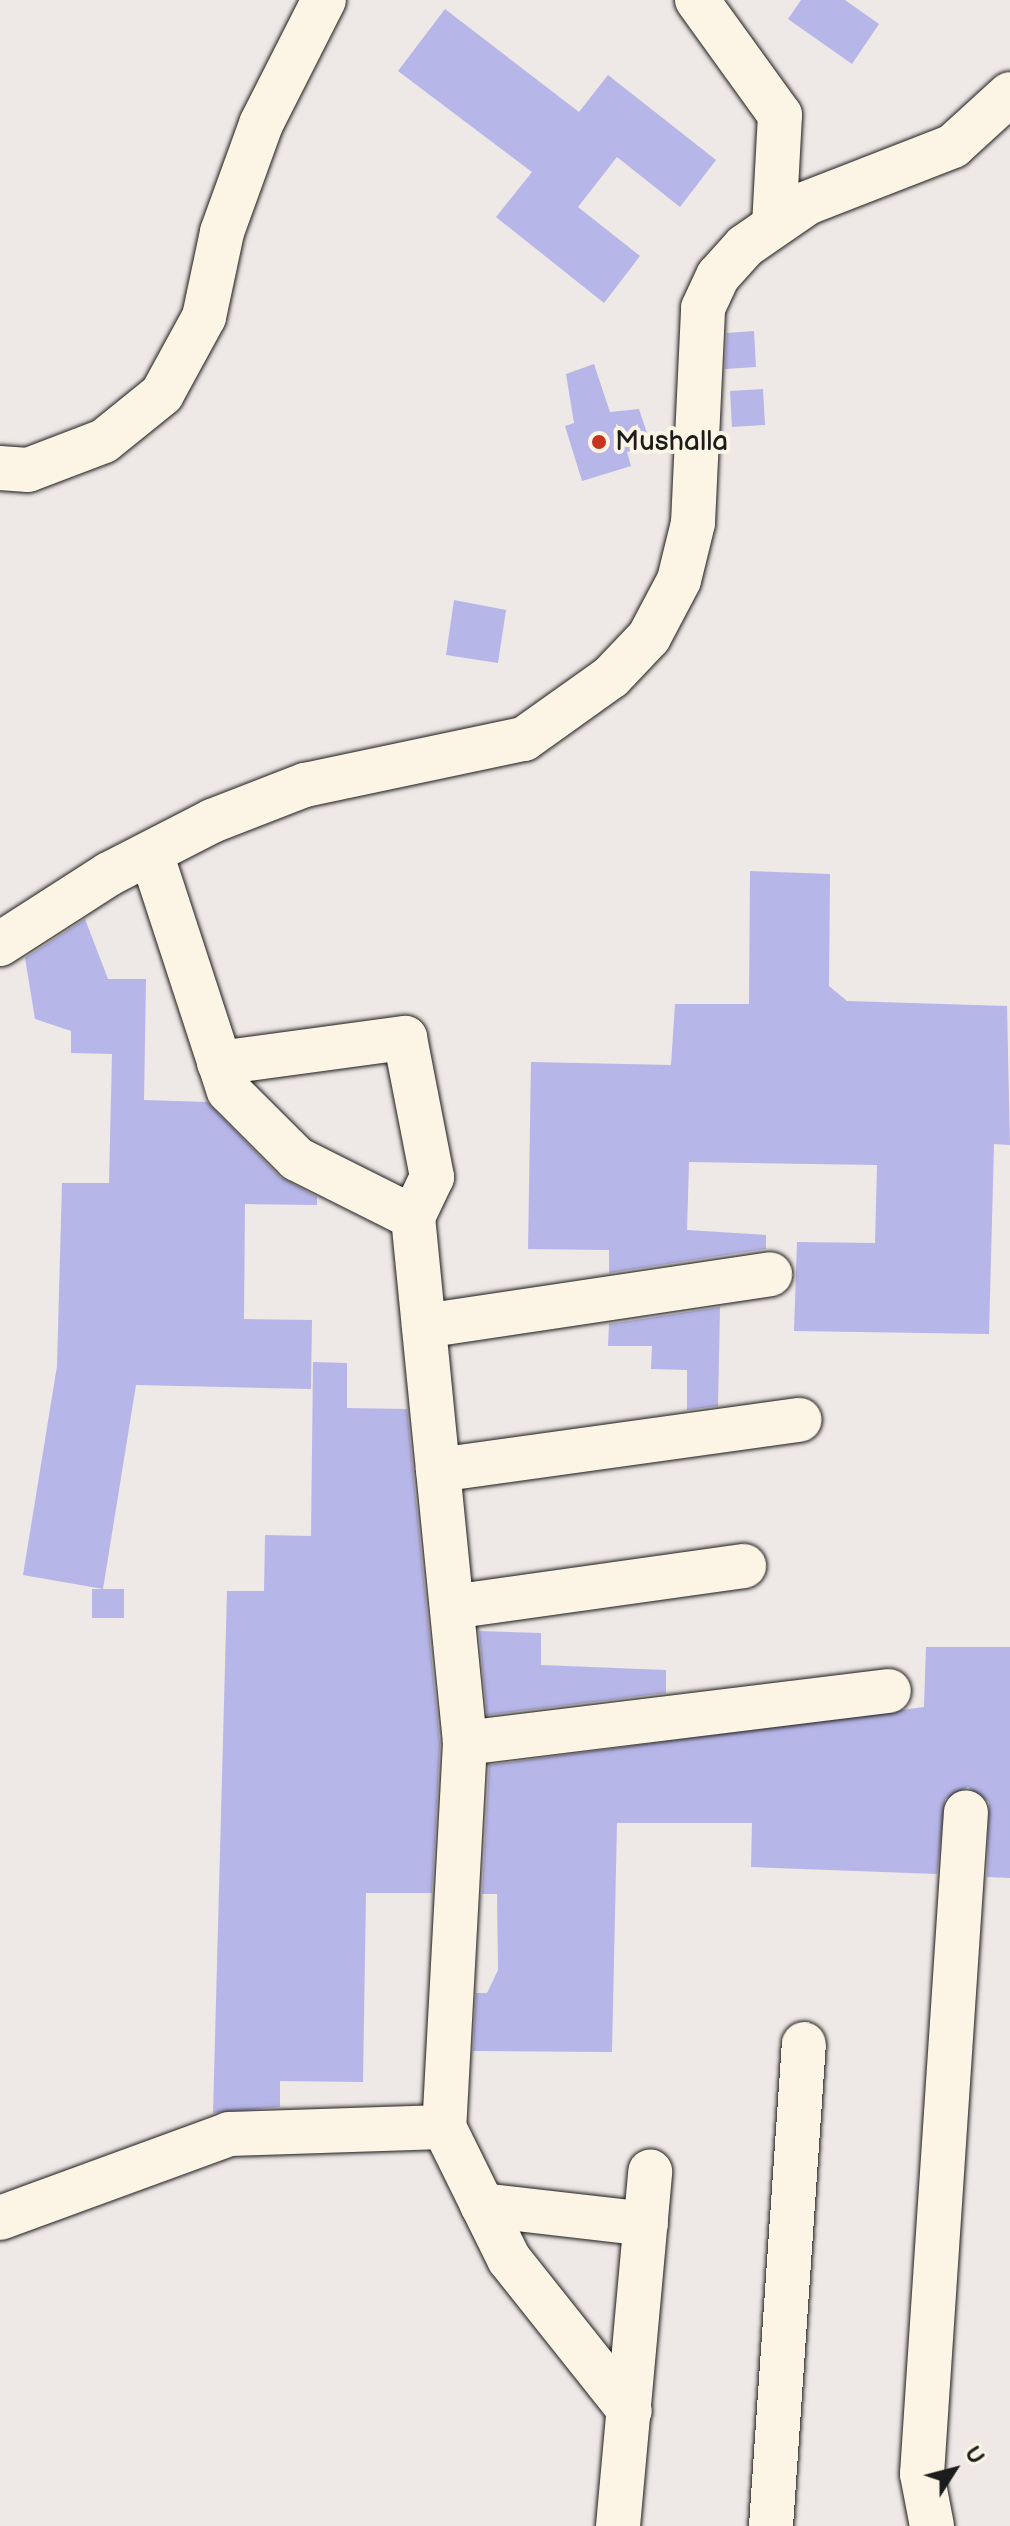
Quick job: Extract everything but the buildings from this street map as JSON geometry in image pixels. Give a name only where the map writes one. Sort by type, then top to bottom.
[{"type":"street","points":[[0,468],[28,470],[104,441],[162,394],[204,317],[222,232],[261,124],[324,0]]},
{"type":"street","points":[[697,0],[780,115],[774,225]]},
{"type":"street","points":[[0,944],[151,853],[305,785],[524,739],[611,677],[649,637],[679,580],[693,523],[703,308],[718,276],[774,225],[821,194],[953,146],[1010,94]]},
{"type":"street","points":[[151,853],[229,1091],[297,1159],[413,1217]]},
{"type":"street","points":[[219,1063],[405,1038],[432,1177],[413,1217],[465,1743],[444,2127],[509,2259],[630,2411]]},
{"type":"street","points":[[424,1326],[770,1274]]},
{"type":"street","points":[[438,1470],[800,1420]]},
{"type":"street","points":[[452,1607],[744,1566]]},
{"type":"street","points":[[465,1743],[889,1691]]},
{"type":"street","points":[[932,2526],[922,2474],[966,1812]]},
{"type":"street","points":[[771,2526],[804,2044]]},
{"type":"street","points":[[0,2218],[229,2134],[444,2127]]},
{"type":"street","points":[[618,2526],[650,2171]]},
{"type":"street","points":[[482,2205],[646,2224]]},
{"type":"place","name":"Mushalla","points":[[599,442]]}]
